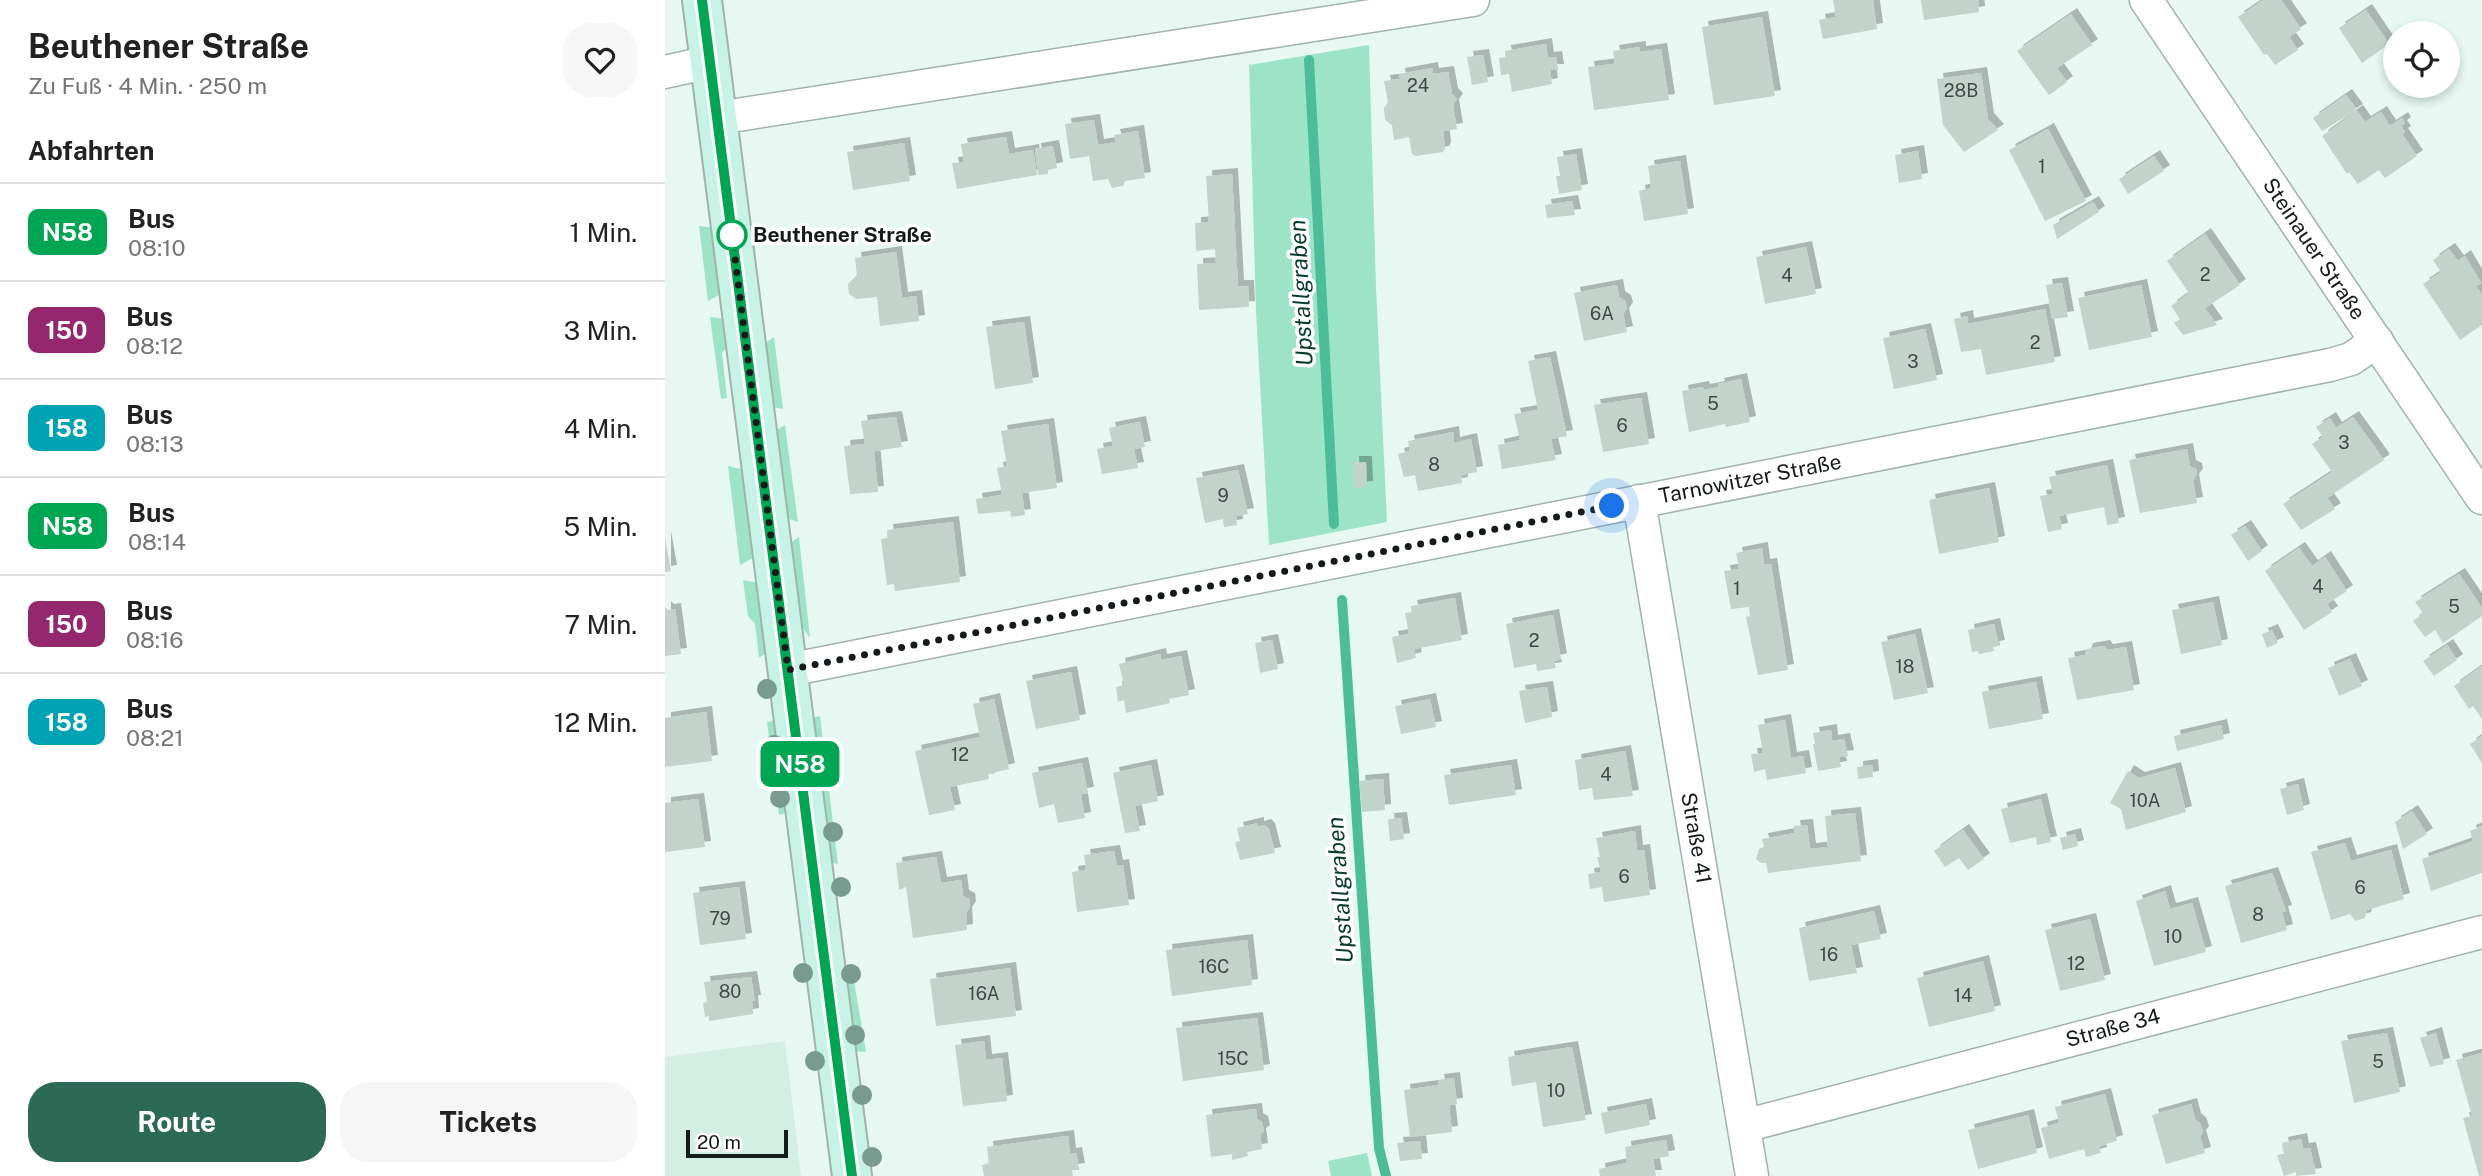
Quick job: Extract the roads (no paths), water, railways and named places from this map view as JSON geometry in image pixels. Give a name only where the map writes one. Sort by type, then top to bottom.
[{"type":"main road","points":[[702,0],[852,1176]]},
{"type":"street","points":[[718,118],[1473,0]]},
{"type":"street","name":"Steinauer Straße","points":[[2146,0],[2482,498]]},
{"type":"street","points":[[665,72],[710,62]]},
{"type":"street","name":"Tarnowitzer Straße","points":[[788,670],[2330,365],[2351,359],[2377,341]]},
{"type":"street","name":"Straße 41","points":[[1639,501],[1752,1176]]},
{"type":"street","name":"Straße 34","points":[[1744,1126],[2482,932]]},
{"type":"waterway","name":"Upstallgraben","points":[[1309,60],[1334,524]]},
{"type":"waterway","name":"Upstallgraben","points":[[1342,600],[1379,1148],[1386,1176]]},
{"type":"place","name":"Beuthener Straße","points":[[732,235]]}]
